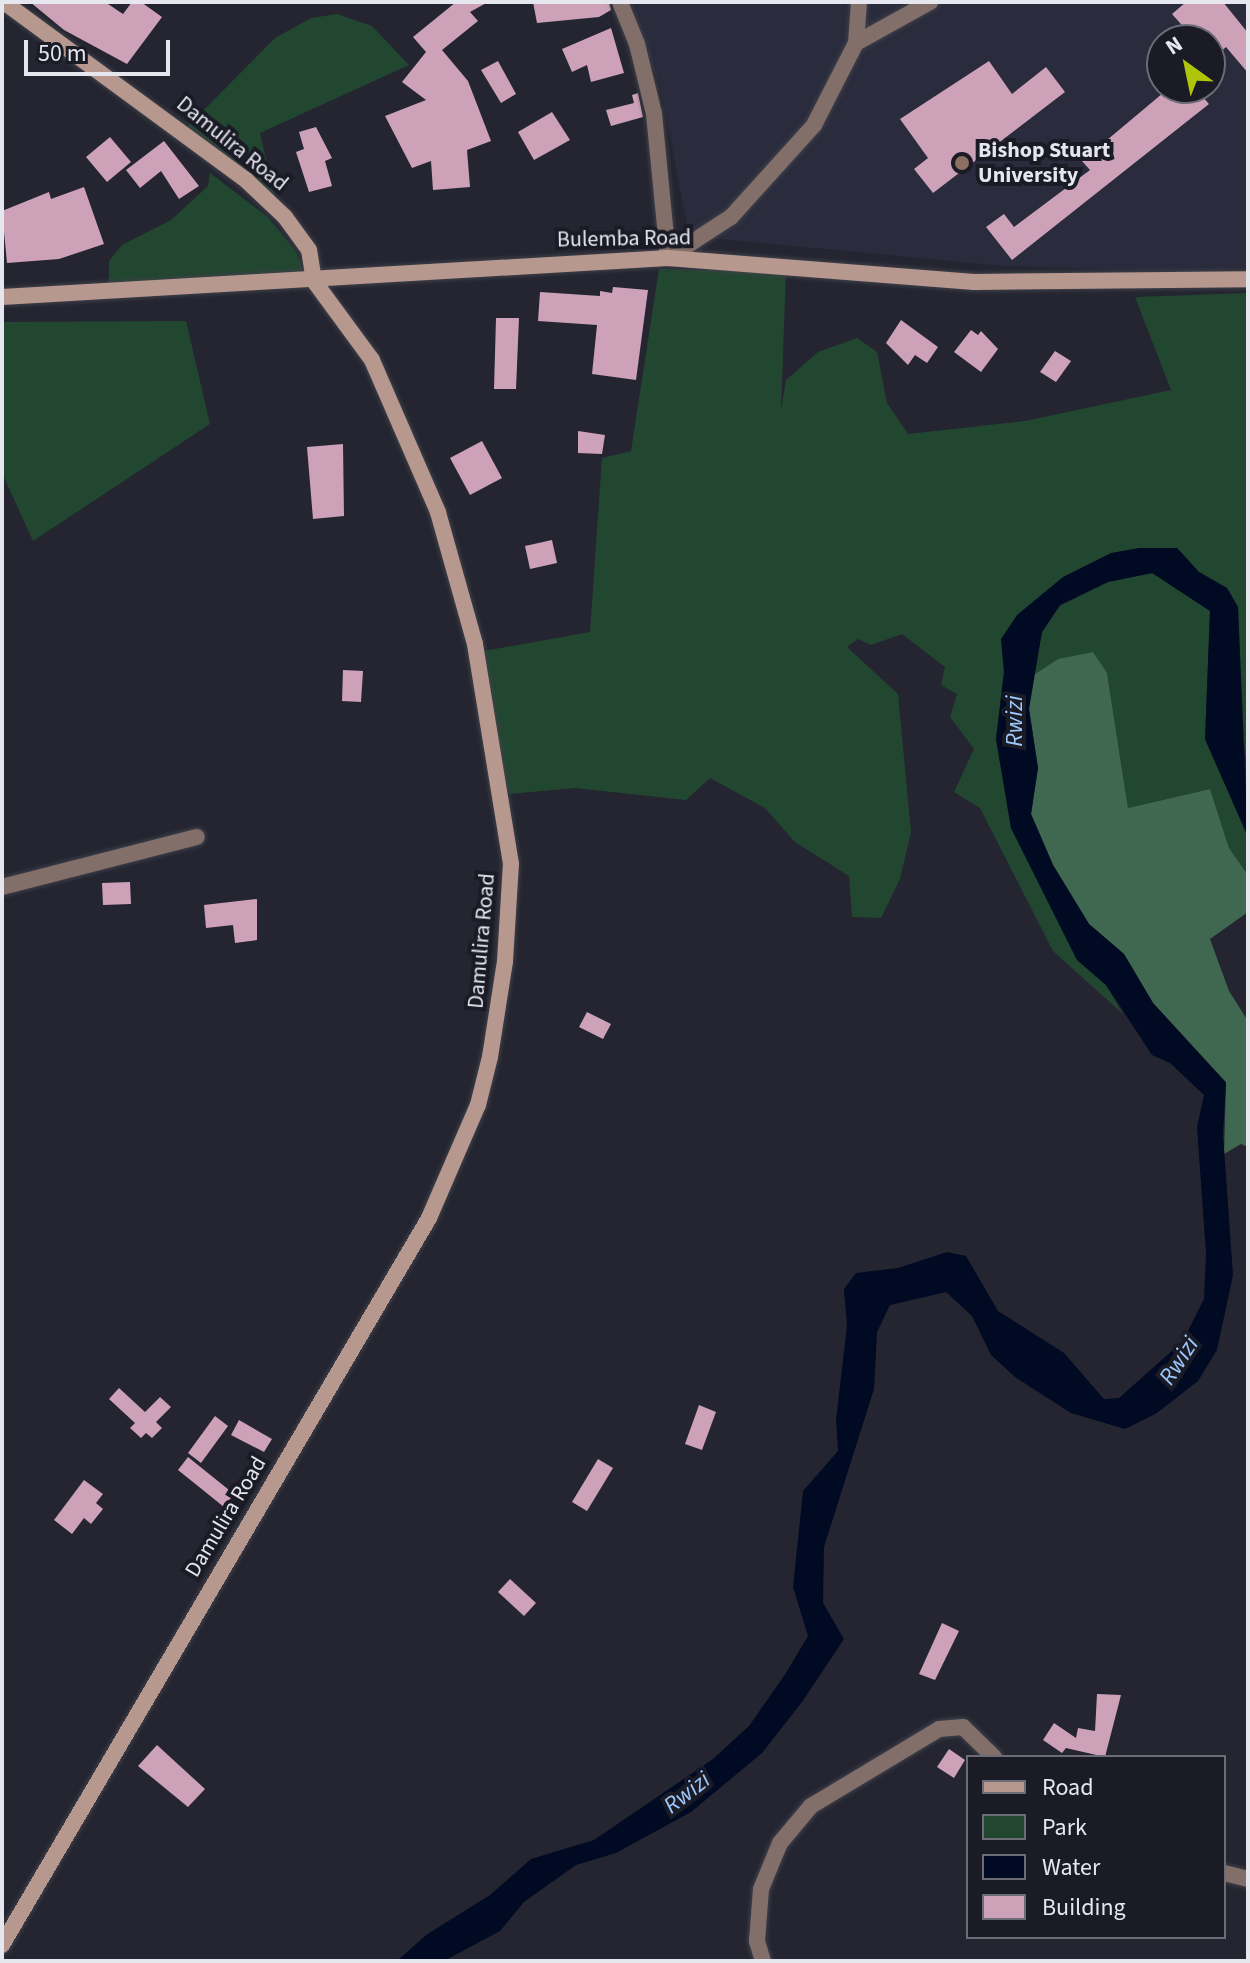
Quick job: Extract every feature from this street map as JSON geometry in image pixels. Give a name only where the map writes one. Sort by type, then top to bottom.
[{"type":"street","name":"Damulira Road","points":[[2,1945],[429,1218],[478,1105],[500,1004],[511,864],[506,808],[462,588],[438,512],[372,360],[314,281],[309,250],[257,190],[4,2]]},
{"type":"street","points":[[620,2],[637,44],[654,114],[668,258],[731,217],[814,125],[856,43],[859,2]]},
{"type":"street","points":[[856,43],[930,2]]},
{"type":"street","name":"Bulemba Road","points":[[2,297],[314,281],[467,267],[668,258],[974,282],[1248,279]]},
{"type":"street","points":[[2,887],[197,837]]},
{"type":"street","points":[[763,1961],[757,1941],[761,1889],[780,1843],[811,1806],[939,1729],[963,1727],[992,1755]]},
{"type":"street","points":[[1226,1874],[1248,1879]]},
{"type":"shaded area","name":"Bishop Stuart University","points":[[630,2],[1248,2],[1248,267],[1205,272],[1004,266],[689,236],[661,90]]},
{"type":"green space","points":[[337,14],[372,26],[409,65],[260,133],[275,199],[185,129],[275,38],[311,18]]},
{"type":"green space","points":[[210,173],[268,217],[296,251],[306,278],[109,291],[109,261],[122,245],[171,220],[208,186]]},
{"type":"green space","points":[[659,269],[786,272],[781,411],[786,380],[818,352],[857,338],[877,352],[887,403],[908,434],[1025,421],[1171,390],[1135,297],[1248,293],[1248,773],[1240,719],[1238,607],[1227,588],[1199,572],[1177,548],[1139,548],[1001,639],[1004,672],[996,739],[1011,828],[1077,960],[1106,985],[1123,1014],[1053,951],[980,808],[954,792],[974,749],[950,717],[957,694],[941,685],[945,667],[902,634],[871,645],[858,639],[847,647],[898,694],[911,832],[900,879],[881,918],[852,917],[849,876],[795,842],[765,808],[710,778],[686,800],[575,788],[509,794],[478,652],[590,632],[602,458],[631,451]]},
{"type":"green space","points":[[186,321],[210,424],[33,541],[2,473],[2,322]]},
{"type":"green space","points":[[1153,573],[1210,611],[1205,739],[1248,837],[1248,875],[1229,848],[1210,789],[1128,808],[1107,673],[1058,659],[1032,676],[1042,632],[1060,606],[1108,582]]},
{"type":"green space","points":[[1093,652],[1107,673],[1128,808],[1210,789],[1229,848],[1248,875],[1248,912],[1210,939],[1229,991],[1248,1021],[1248,1147],[1241,1144],[1224,1154],[1226,1082],[1153,1003],[1124,954],[1089,924],[1053,865],[1031,814],[1038,768],[1029,709],[1032,676],[1058,659]]},
{"type":"water","name":"Rwizi","points":[[1139,548],[1177,548],[1199,572],[1227,588],[1238,607],[1248,837],[1205,739],[1210,611],[1152,573],[1108,582],[1060,605],[1042,632],[1029,709],[1038,768],[1031,814],[1053,865],[1089,924],[1124,954],[1153,1003],[1226,1083],[1223,1134],[1233,1275],[1217,1350],[1198,1381],[1157,1413],[1125,1429],[1071,1413],[1015,1377],[991,1355],[972,1316],[946,1292],[890,1305],[877,1332],[874,1389],[824,1547],[823,1603],[844,1639],[802,1702],[762,1753],[691,1812],[616,1853],[576,1865],[524,1902],[500,1931],[444,1961],[397,1961],[426,1935],[490,1895],[531,1859],[594,1840],[713,1759],[749,1726],[786,1673],[808,1636],[793,1587],[803,1491],[838,1451],[836,1420],[847,1326],[844,1289],[856,1273],[898,1268],[947,1252],[966,1256],[998,1311],[1064,1353],[1104,1399],[1119,1398],[1183,1341],[1204,1299],[1206,1254],[1197,1127],[1204,1095],[1170,1063],[1152,1055],[1106,985],[1077,960],[1011,828],[996,739],[1004,672],[1001,639],[1017,615],[1063,577],[1111,553]]},
{"type":"building","points":[[30,2],[105,2],[123,14],[132,2],[141,2],[162,17],[127,64],[64,30]]},
{"type":"building","points":[[456,2],[488,2],[470,12],[478,21],[442,50],[468,81],[491,141],[467,150],[470,187],[433,190],[431,161],[412,168],[385,116],[426,100],[402,82],[426,52],[413,37]]},
{"type":"building","points":[[533,2],[609,2],[611,10],[599,17],[537,23]]},
{"type":"building","points":[[1186,2],[1223,2],[1248,33],[1248,73],[1226,47],[1226,24],[1181,24],[1172,14]]},
{"type":"building","points":[[611,28],[624,73],[591,82],[587,65],[572,72],[562,49]]},
{"type":"building","points":[[498,61],[516,94],[501,103],[481,70]]},
{"type":"building","points":[[989,61],[1012,94],[1046,67],[1065,92],[933,193],[914,169],[928,158],[900,119]]},
{"type":"building","points":[[638,93],[643,117],[611,126],[606,110],[634,103],[632,95]]},
{"type":"building","points":[[1150,104],[1209,104],[1012,260],[986,227],[1004,214],[1014,227],[1090,170],[1082,161]]},
{"type":"building","points":[[552,112],[570,140],[534,160],[518,132]]},
{"type":"building","points":[[316,127],[332,158],[325,161],[332,186],[309,192],[296,152],[304,149],[299,132]]},
{"type":"building","points":[[110,137],[131,162],[107,182],[86,157]]},
{"type":"building","points":[[164,141],[199,186],[179,199],[161,171],[140,188],[126,170]]},
{"type":"building","points":[[84,187],[104,244],[59,259],[7,263],[2,211],[49,192],[51,199]]},
{"type":"building","points":[[613,287],[648,290],[636,380],[592,374],[597,325],[538,321],[540,292],[600,296],[600,291],[612,293]]},
{"type":"building","points":[[496,318],[519,318],[516,389],[494,389]]},
{"type":"building","points":[[901,320],[938,347],[927,363],[915,355],[908,365],[886,343]]},
{"type":"building","points":[[971,330],[978,335],[981,331],[998,349],[981,372],[954,352]]},
{"type":"building","points":[[1055,351],[1071,361],[1056,382],[1040,372]]},
{"type":"building","points":[[578,431],[605,435],[602,454],[578,453]]},
{"type":"building","points":[[482,441],[502,478],[470,495],[450,458]]},
{"type":"building","points":[[343,444],[344,516],[313,519],[307,447]]},
{"type":"building","points":[[552,540],[557,563],[530,569],[525,546]]},
{"type":"building","points":[[343,670],[363,671],[361,702],[342,701]]},
{"type":"building","points":[[130,882],[131,904],[103,905],[102,883]]},
{"type":"building","points":[[257,899],[257,940],[235,943],[233,925],[206,928],[204,905]]},
{"type":"building","points":[[587,1012],[611,1024],[603,1039],[579,1027]]},
{"type":"building","points":[[119,1388],[145,1412],[160,1397],[171,1407],[156,1422],[162,1428],[152,1438],[146,1433],[141,1438],[130,1428],[135,1423],[109,1399]]},
{"type":"building","points":[[699,1405],[716,1412],[702,1450],[685,1444]]},
{"type":"building","points":[[215,1416],[228,1426],[201,1463],[188,1453]]},
{"type":"building","points":[[239,1420],[272,1439],[264,1452],[231,1435]]},
{"type":"building","points":[[188,1457],[234,1494],[224,1507],[178,1470]]},
{"type":"building","points":[[598,1459],[613,1468],[587,1511],[572,1502]]},
{"type":"building","points":[[84,1480],[103,1494],[96,1503],[103,1509],[91,1524],[84,1518],[72,1534],[54,1520]]},
{"type":"building","points":[[510,1579],[536,1603],[524,1616],[498,1592]]},
{"type":"building","points":[[942,1623],[959,1631],[935,1680],[919,1674]]},
{"type":"building","points":[[1097,1694],[1121,1695],[1106,1755],[1066,1748],[1062,1753],[1043,1740],[1054,1723],[1076,1738],[1078,1728],[1095,1731]]},
{"type":"building","points":[[157,1745],[205,1789],[188,1807],[138,1766]]},
{"type":"building","points":[[949,1749],[965,1760],[954,1778],[937,1767]]},
{"type":"place","name":"Bishop Stuart University","points":[[962,163]]}]
